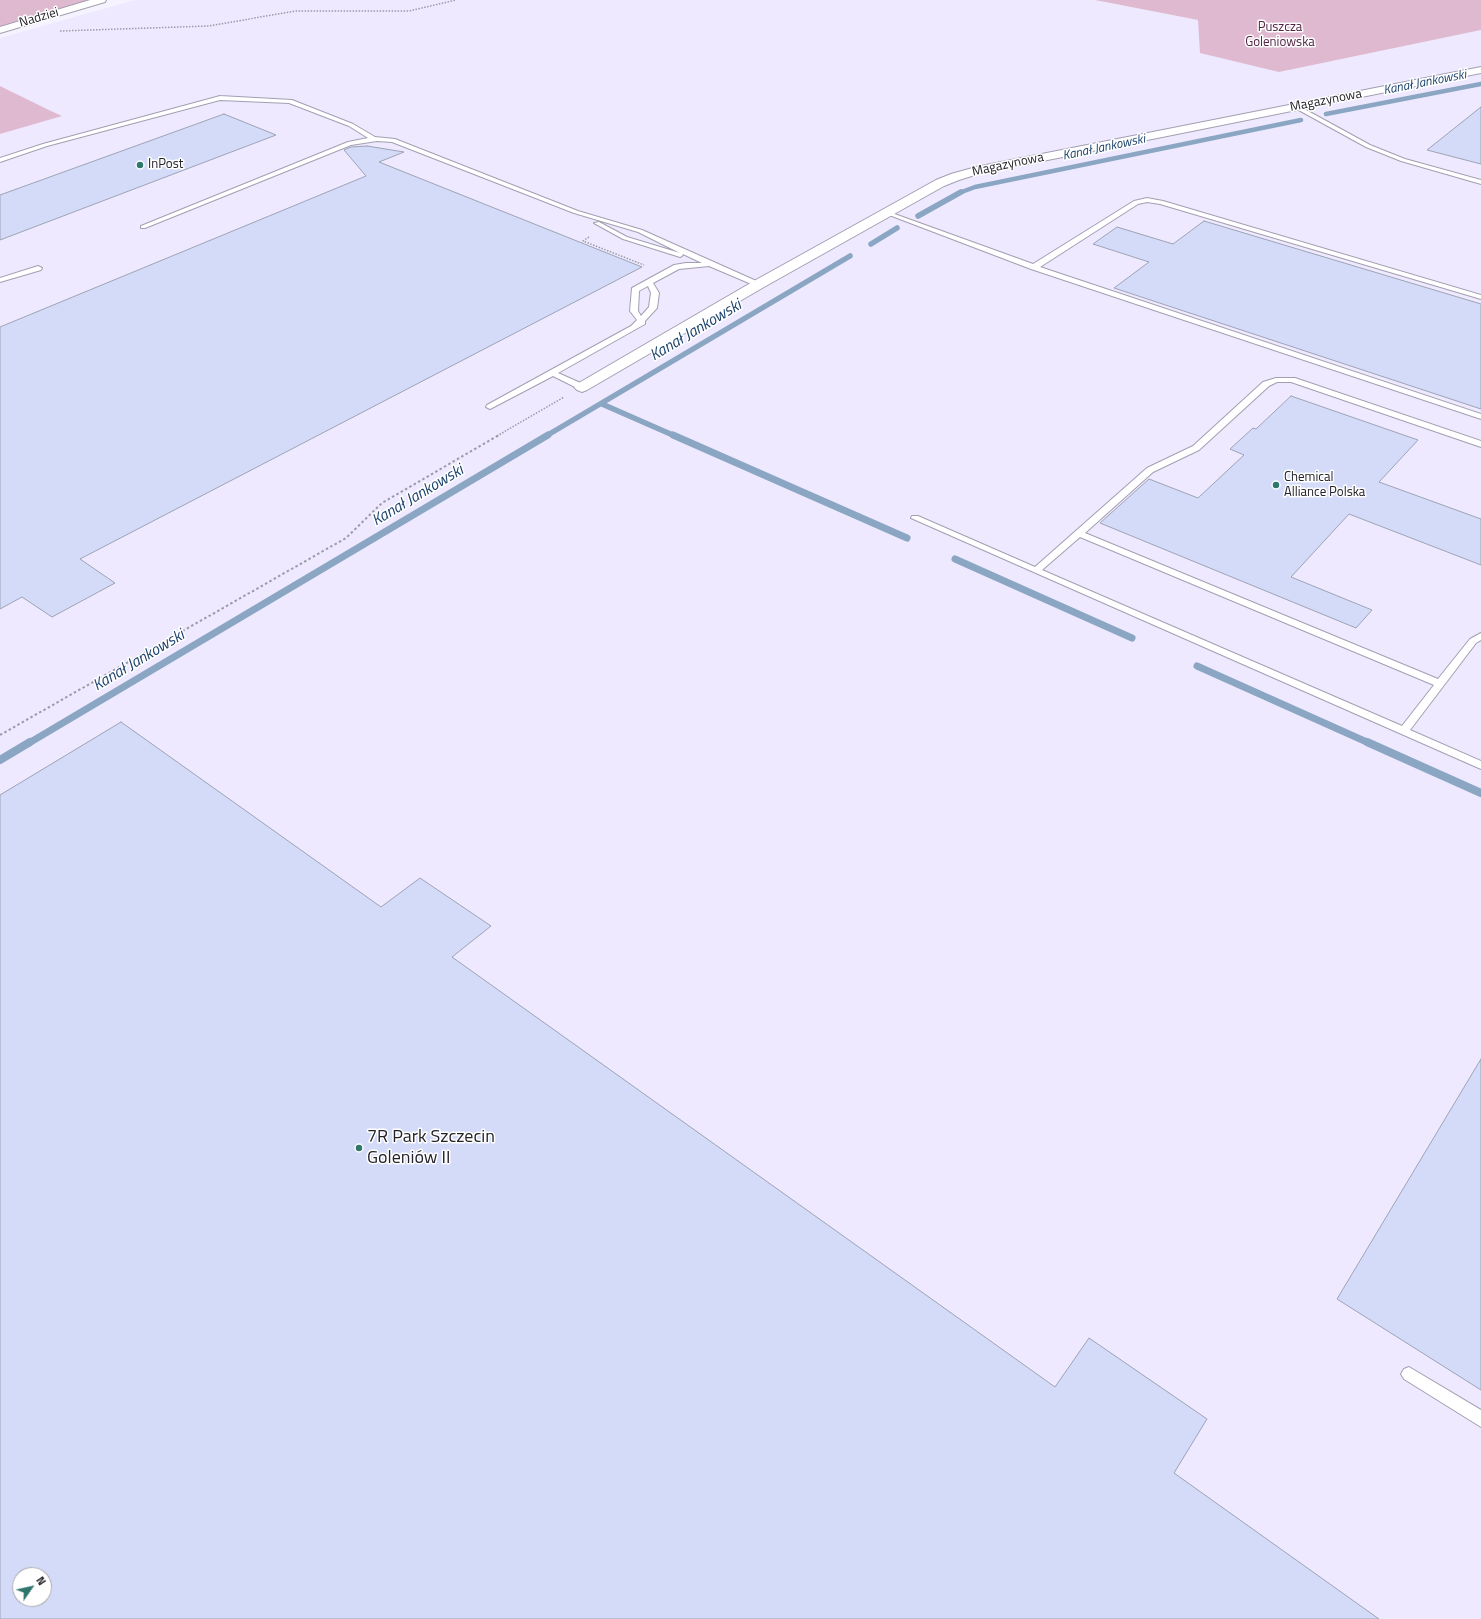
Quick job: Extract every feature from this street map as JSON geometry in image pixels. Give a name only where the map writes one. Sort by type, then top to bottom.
[{"type":"street","name":"Nadziei","points":[[0,30],[101,0]]},
{"type":"street","name":"Magazynowa","points":[[582,386],[759,284],[940,183],[976,171],[1481,70]]},
{"type":"lane","points":[[0,160],[45,145],[220,98],[290,101],[351,125],[373,139]]},
{"type":"lane","points":[[1297,107],[1368,146],[1416,164],[1481,182]]},
{"type":"lane","points":[[143,227],[350,143],[373,139],[393,140],[576,212],[640,231],[714,266],[759,284]]},
{"type":"lane","points":[[1034,268],[1136,202],[1147,200],[1168,204],[1481,297]]},
{"type":"lane","points":[[576,212],[625,238],[648,246],[701,260]]},
{"type":"lane","points":[[887,213],[978,244],[1034,268],[1481,417]]},
{"type":"lane","points":[[642,322],[634,311],[635,290],[676,267],[686,265],[714,266]]},
{"type":"lane","points":[[0,280],[38,268]]},
{"type":"lane","points":[[490,407],[634,328],[642,322],[653,308],[655,293],[649,282]]},
{"type":"lane","points":[[553,373],[582,386]]},
{"type":"lane","points":[[1036,571],[1078,532],[1150,470],[1196,448],[1266,384],[1276,380],[1292,380],[1481,444]]},
{"type":"lane","points":[[915,518],[1481,765]]},
{"type":"lane","points":[[1078,532],[1440,684]]},
{"type":"lane","points":[[1404,731],[1473,641],[1481,636]]},
{"type":"lane","points":[[1409,1374],[1481,1419]]},
{"type":"path","points":[[54,32],[209,26],[295,11],[409,11],[456,0]]},
{"type":"path","points":[[0,736],[346,538],[382,503],[582,386]]},
{"type":"shaded area","points":[[135,0],[1095,0],[1198,20],[1279,72],[1481,30],[1481,1619],[0,1619],[0,126],[51,111],[0,86],[0,38]]},
{"type":"green space","points":[[0,0],[98,0],[0,28]]},
{"type":"green space","name":"Puszcza Goleniowska","points":[[1095,0],[1481,0],[1481,30],[1279,72],[1200,53],[1198,20]]},
{"type":"green space","points":[[0,86],[51,111],[62,116],[0,134]]},
{"type":"building","points":[[1481,107],[1481,164],[1427,150]]},
{"type":"building","name":"InPost","points":[[224,114],[276,135],[0,240],[0,195]]},
{"type":"building","points":[[367,146],[404,152],[379,162],[642,267],[80,559],[115,583],[52,617],[22,597],[0,609],[0,327],[366,176],[344,150],[351,147]]},
{"type":"building","points":[[1204,221],[1481,304],[1481,409],[1114,288],[1149,262],[1093,244],[1117,227],[1173,244]]},
{"type":"building","points":[[1291,396],[1418,440],[1379,482],[1481,519],[1481,565],[1349,514],[1291,577],[1372,610],[1356,628],[1100,523],[1149,479],[1198,498],[1244,455],[1230,449],[1253,428],[1256,429]]},
{"type":"building","name":"7R Park Szczecin Goleniów II","points":[[121,722],[381,907],[420,878],[491,926],[452,957],[1055,1387],[1089,1338],[1207,1419],[1174,1473],[1379,1619],[0,1619],[0,795]]},
{"type":"building","points":[[1481,1059],[1481,1390],[1337,1299]]},
{"type":"waterway","name":"Kanał Jankowski","points":[[1326,114],[1481,84]]},
{"type":"waterway","name":"Kanał Jankowski","points":[[960,193],[975,187],[1301,120]]},
{"type":"waterway","name":"Kanał Jankowski","points":[[918,216],[960,193]]},
{"type":"waterway","name":"Kanał Jankowski","points":[[871,244],[897,228]]},
{"type":"waterway","name":"Kanał Jankowski","points":[[546,436],[850,256]]},
{"type":"waterway","points":[[602,404],[675,436]]},
{"type":"waterway","name":"Kanał Jankowski","points":[[29,743],[548,435]]},
{"type":"waterway","points":[[673,435],[907,538]]},
{"type":"waterway","points":[[955,559],[1132,638]]},
{"type":"waterway","points":[[1197,666],[1369,743]]},
{"type":"waterway","name":"Kanał Jankowski","points":[[0,760],[30,742]]},
{"type":"waterway","points":[[1367,742],[1481,793]]},
{"type":"place","name":"InPost","points":[[140,165]]},
{"type":"place","name":"Chemical Alliance Polska","points":[[1276,485]]},
{"type":"place","name":"7R Park Szczecin Goleniów II","points":[[359,1148]]}]
